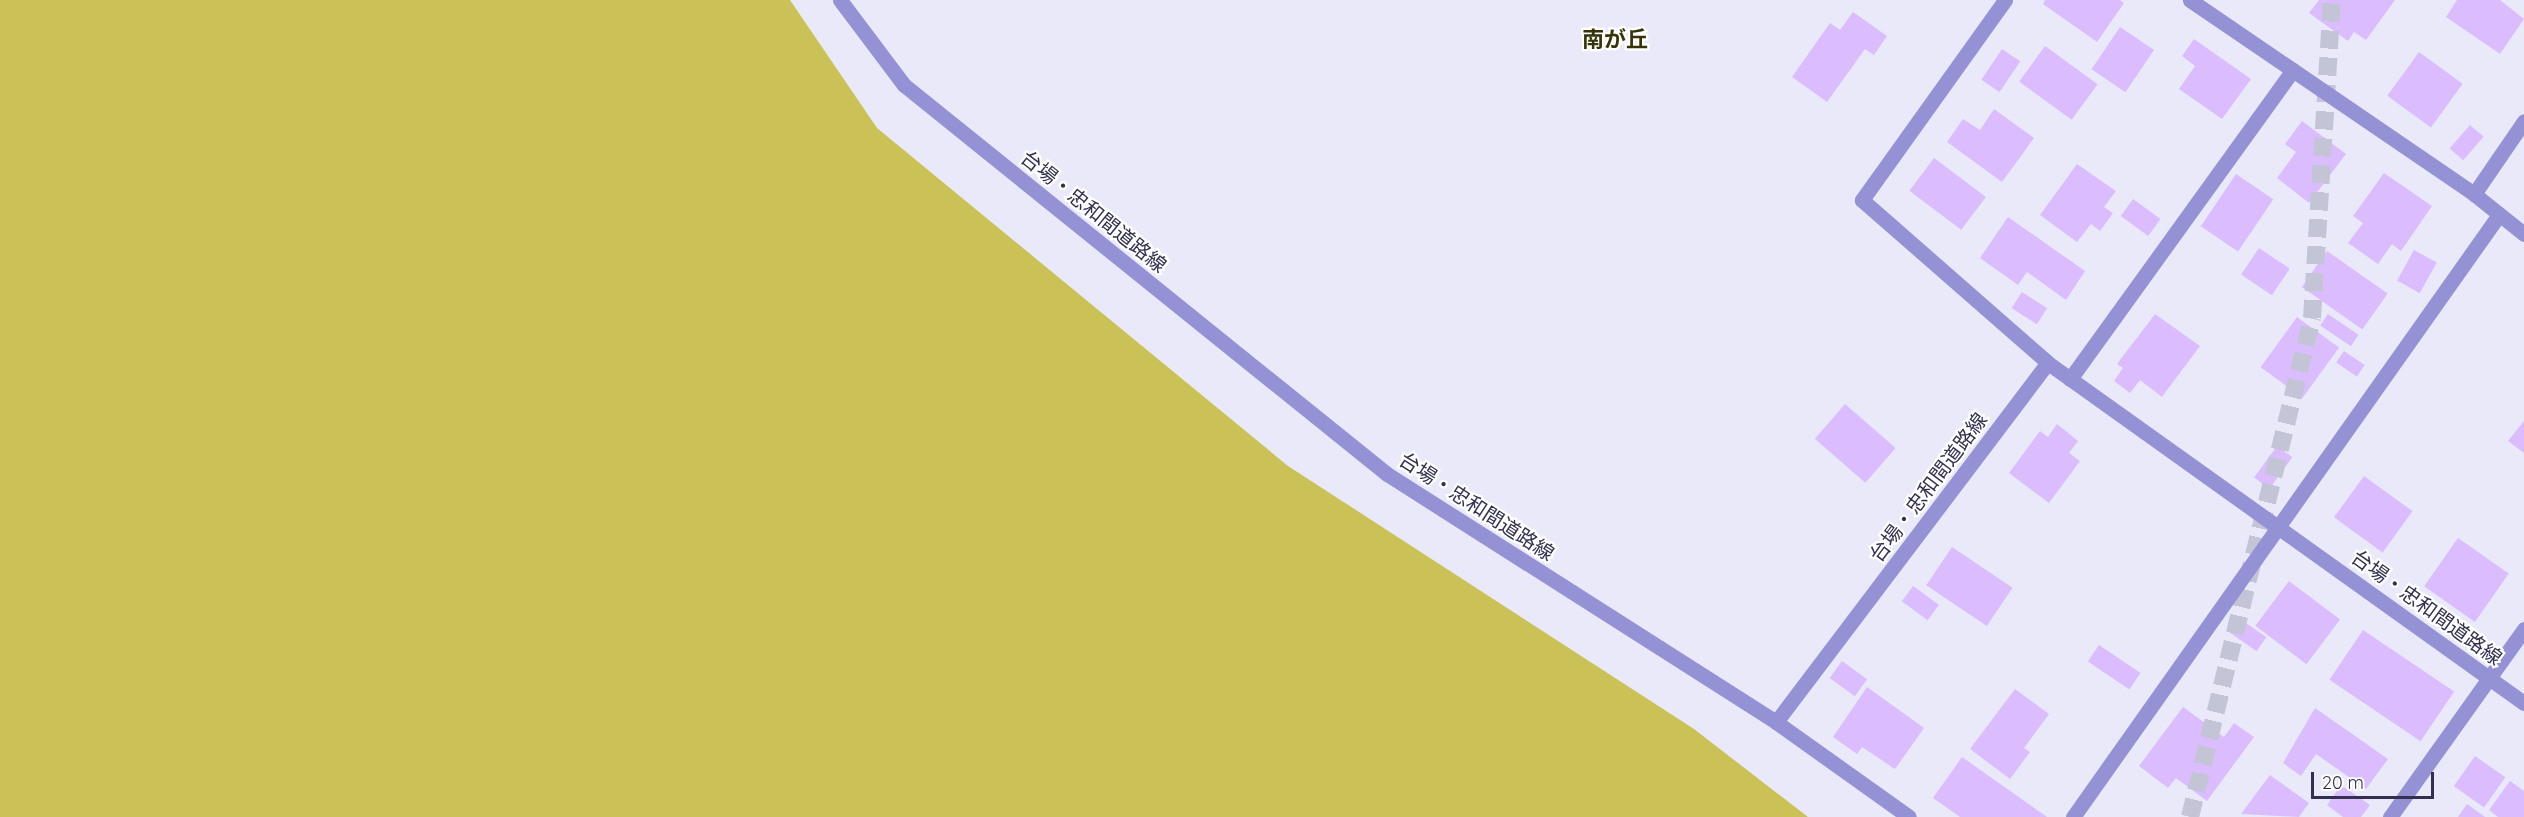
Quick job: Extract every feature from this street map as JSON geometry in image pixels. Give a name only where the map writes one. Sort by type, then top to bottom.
[{"type":"street","name":"台場・忠和間道路線","points":[[840,0],[904,85],[1387,474],[1776,722],[2048,363]]},
{"type":"street","name":"台場・忠和間道路線","points":[[2005,0],[1862,200],[2048,363],[2279,525],[2524,703]]},
{"type":"street","points":[[2190,0],[2474,194],[2498,216],[2524,234]]},
{"type":"street","points":[[2070,379],[2293,70]]},
{"type":"street","points":[[2474,194],[2524,121]]},
{"type":"street","points":[[2073,817],[2498,216]]},
{"type":"street","points":[[2390,817],[2524,629]]},
{"type":"street","points":[[1776,722],[1909,817]]},
{"type":"shaded area","points":[[0,0],[790,0],[877,128],[1288,466],[1694,729],[1808,817],[0,817]]},
{"type":"building","points":[[2045,0],[2120,0],[2124,3],[2097,42],[2043,4]]},
{"type":"building","points":[[2319,0],[2395,0],[2366,40],[2354,32],[2348,41],[2309,13]]},
{"type":"building","points":[[2457,0],[2500,0],[2524,19],[2500,54],[2446,17]]},
{"type":"building","points":[[1853,12],[1887,36],[1874,55],[1865,49],[1827,102],[1792,77],[1830,23],[1840,30]]},
{"type":"building","points":[[2120,27],[2154,50],[2125,92],[2091,69]]},
{"type":"building","points":[[2194,39],[2251,79],[2222,119],[2179,89],[2195,66],[2182,56]]},
{"type":"building","points":[[2045,46],[2098,84],[2072,120],[2019,82]]},
{"type":"building","points":[[2002,49],[2020,61],[2000,92],[1981,80]]},
{"type":"building","points":[[2419,52],[2463,84],[2431,127],[2387,96]]},
{"type":"building","points":[[1994,109],[2034,138],[2002,182],[1947,142],[1963,119],[1980,130]]},
{"type":"building","points":[[2302,121],[2346,154],[2309,203],[2277,178],[2296,152],[2285,144]]},
{"type":"building","points":[[2470,125],[2484,137],[2463,160],[2450,148]]},
{"type":"building","points":[[1934,158],[1986,197],[1961,230],[1909,191]]},
{"type":"building","points":[[2077,164],[2116,191],[2104,207],[2113,213],[2100,231],[2091,224],[2077,242],[2040,215]]},
{"type":"building","points":[[2384,173],[2432,206],[2401,251],[2392,244],[2378,264],[2348,243],[2363,223],[2353,216]]},
{"type":"building","points":[[2236,174],[2273,199],[2238,251],[2201,226]]},
{"type":"building","points":[[2133,199],[2161,219],[2148,236],[2121,216]]},
{"type":"building","points":[[2008,217],[2085,271],[2066,300],[2027,272],[2018,285],[1980,258]]},
{"type":"building","points":[[2259,248],[2290,269],[2272,295],[2241,275]]},
{"type":"building","points":[[2414,250],[2437,263],[2420,293],[2397,281]]},
{"type":"building","points":[[2327,251],[2388,293],[2362,329],[2302,287]]},
{"type":"building","points":[[2022,292],[2047,308],[2037,324],[2012,308]]},
{"type":"building","points":[[2155,314],[2200,346],[2162,397],[2140,380],[2130,393],[2114,381],[2123,368],[2117,364]]},
{"type":"building","points":[[2328,314],[2359,335],[2351,346],[2320,326]]},
{"type":"building","points":[[2297,317],[2339,348],[2303,398],[2261,367]]},
{"type":"building","points":[[2344,351],[2365,365],[2357,377],[2336,363]]},
{"type":"building","points":[[1845,404],[1896,448],[1865,483],[1815,439]]},
{"type":"building","points":[[2524,421],[2524,453],[2508,441]]},
{"type":"building","points":[[2057,424],[2078,441],[2069,453],[2080,461],[2049,503],[2009,473],[2040,431],[2048,437]]},
{"type":"building","points":[[2277,446],[2292,457],[2269,489],[2254,478]]},
{"type":"building","points":[[2364,476],[2413,511],[2383,553],[2334,517]]},
{"type":"building","points":[[2458,538],[2509,574],[2475,622],[2424,586]]},
{"type":"building","points":[[1952,547],[2013,588],[1987,626],[1926,585]]},
{"type":"building","points":[[2289,581],[2340,620],[2306,664],[2255,626]]},
{"type":"building","points":[[1913,586],[1939,605],[1928,620],[1902,601]]},
{"type":"building","points":[[2236,616],[2266,637],[2257,651],[2226,630]]},
{"type":"building","points":[[2363,630],[2454,692],[2421,741],[2329,680]]},
{"type":"building","points":[[2099,645],[2140,673],[2129,690],[2088,662]]},
{"type":"building","points":[[1842,661],[1867,679],[1855,696],[1830,678]]},
{"type":"building","points":[[1867,687],[1924,728],[1895,769],[1862,747],[1857,754],[1833,737]]},
{"type":"building","points":[[2015,689],[2049,714],[2024,748],[2030,752],[2010,779],[1970,749]]},
{"type":"building","points":[[2183,707],[2224,737],[2234,723],[2254,737],[2207,801],[2176,778],[2168,788],[2139,766]]},
{"type":"building","points":[[2315,708],[2388,759],[2366,789],[2316,754],[2301,776],[2283,763]]},
{"type":"building","points":[[2475,756],[2505,777],[2484,808],[2454,786]]},
{"type":"building","points":[[1962,757],[2047,817],[1960,817],[1933,798]]},
{"type":"building","points":[[2270,775],[2309,803],[2299,817],[2241,814]]},
{"type":"building","points":[[2510,781],[2524,791],[2524,817],[2498,817],[2489,810]]},
{"type":"building","points":[[2341,785],[2370,805],[2361,817],[2343,817],[2327,805]]},
{"type":"building","points":[[2467,804],[2485,817],[2458,817]]},
{"type":"tunnel","points":[[2190,817],[2312,318],[2332,0]]},
{"type":"district","name":"南が丘","points":[[1615,40]]}]
